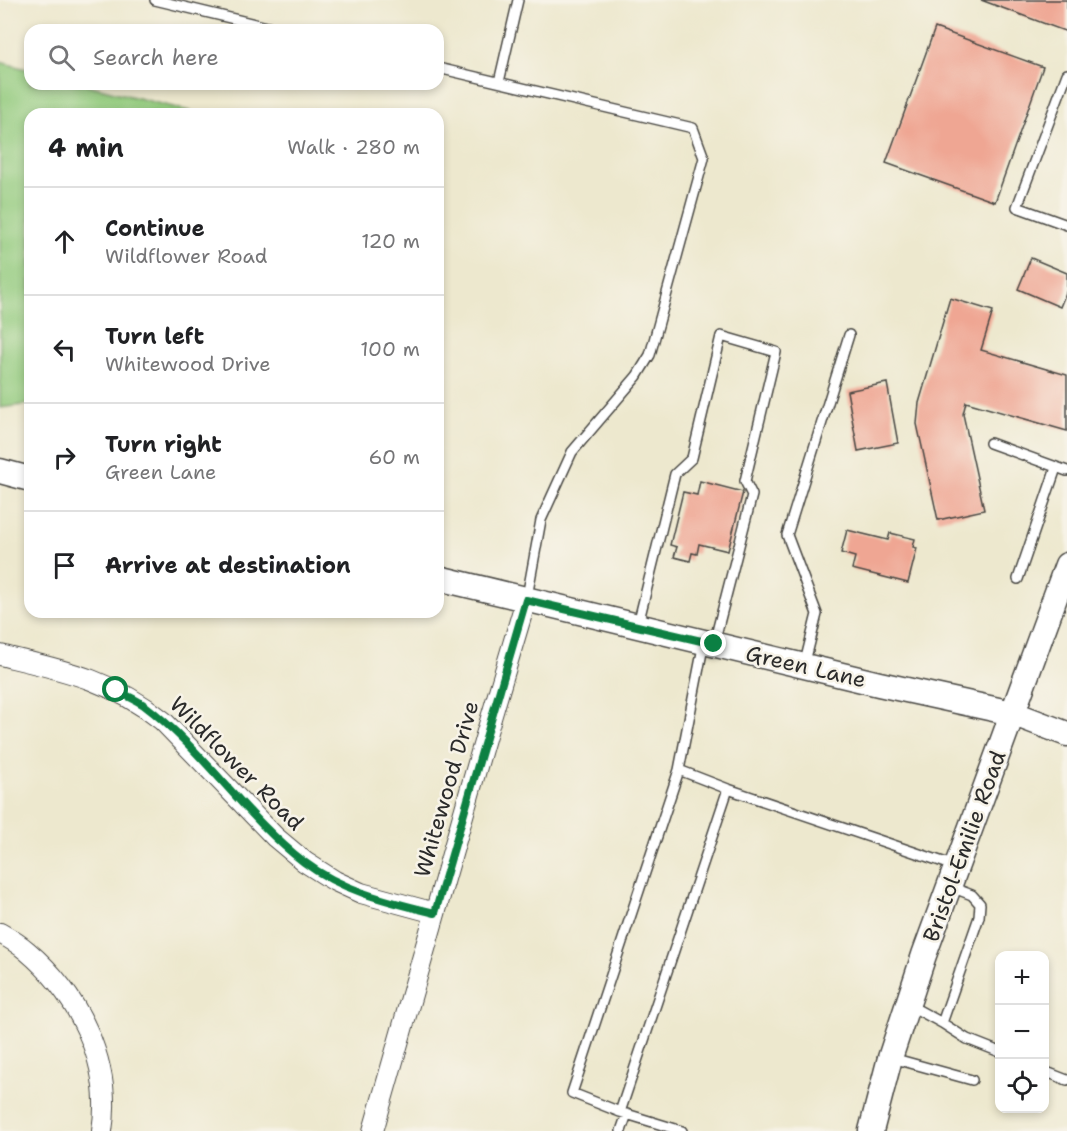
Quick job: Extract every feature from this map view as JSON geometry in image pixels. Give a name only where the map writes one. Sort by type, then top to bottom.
[{"type":"street","points":[[0,471],[24,477]]},
{"type":"street","name":"Bristol-Emilie Road","points":[[871,1131],[890,1058],[952,876],[1067,565]]},
{"type":"street","name":"Green Lane","points":[[444,580],[804,666],[1012,713],[1067,734]]},
{"type":"street","name":"Whitewood Drive","points":[[373,1131],[526,600]]},
{"type":"street","name":"Wildflower Road","points":[[0,655],[77,674],[116,690],[142,704],[163,721],[212,769],[275,837],[305,862],[335,881],[361,892],[435,913]]},
{"type":"street","points":[[0,933],[26,949],[50,972],[72,1002],[88,1031],[100,1066],[104,1100],[102,1131]]},
{"type":"lane","points":[[154,0],[255,24]]},
{"type":"lane","points":[[499,82],[518,0]]},
{"type":"lane","points":[[444,69],[693,128],[704,158],[650,355],[637,376],[572,452],[541,520],[526,600]]},
{"type":"lane","points":[[1067,74],[1017,207],[1067,225]]},
{"type":"lane","points":[[804,666],[817,614],[787,535],[849,335]]},
{"type":"lane","points":[[638,626],[675,474],[693,458],[721,336],[776,352],[745,481],[752,495],[709,643],[680,770],[572,1093],[623,1113],[682,1131]]},
{"type":"lane","points":[[990,443],[1067,471]]},
{"type":"lane","points":[[1018,579],[1056,468]]},
{"type":"lane","points":[[680,770],[952,876],[972,895],[980,904],[980,917],[942,1023]]},
{"type":"lane","points":[[621,1131],[623,1113],[728,789]]},
{"type":"lane","points":[[908,1004],[967,1039],[995,1050]]},
{"type":"lane","points":[[890,1058],[972,1080]]},
{"type":"lane","points":[[1049,1073],[1067,1080]]},
{"type":"green space","points":[[0,62],[24,68],[24,90],[107,90],[177,108],[24,108],[24,405],[0,408]]},
{"type":"building","points":[[981,0],[1067,0],[1067,32]]},
{"type":"building","points":[[935,28],[1043,67],[995,202],[886,163]]},
{"type":"building","points":[[1031,258],[1067,273],[1067,290],[1060,307],[1018,289]]},
{"type":"building","points":[[950,298],[993,311],[981,350],[1067,375],[1067,431],[966,402],[963,414],[984,510],[938,520],[917,424],[919,403]]},
{"type":"building","points":[[887,383],[898,443],[858,451],[847,391]]},
{"type":"building","points":[[700,481],[743,492],[728,551],[699,544],[697,554],[692,553],[690,561],[674,557],[677,547],[670,545],[683,492],[697,495]]},
{"type":"building","points":[[847,530],[888,540],[890,533],[915,539],[913,547],[917,548],[908,583],[852,569],[855,557],[841,553]]},
{"type":"route","points":[[116,690],[142,704],[163,721],[212,769],[275,837],[305,862],[335,881],[361,892],[435,913],[526,600],[714,644]]}]
